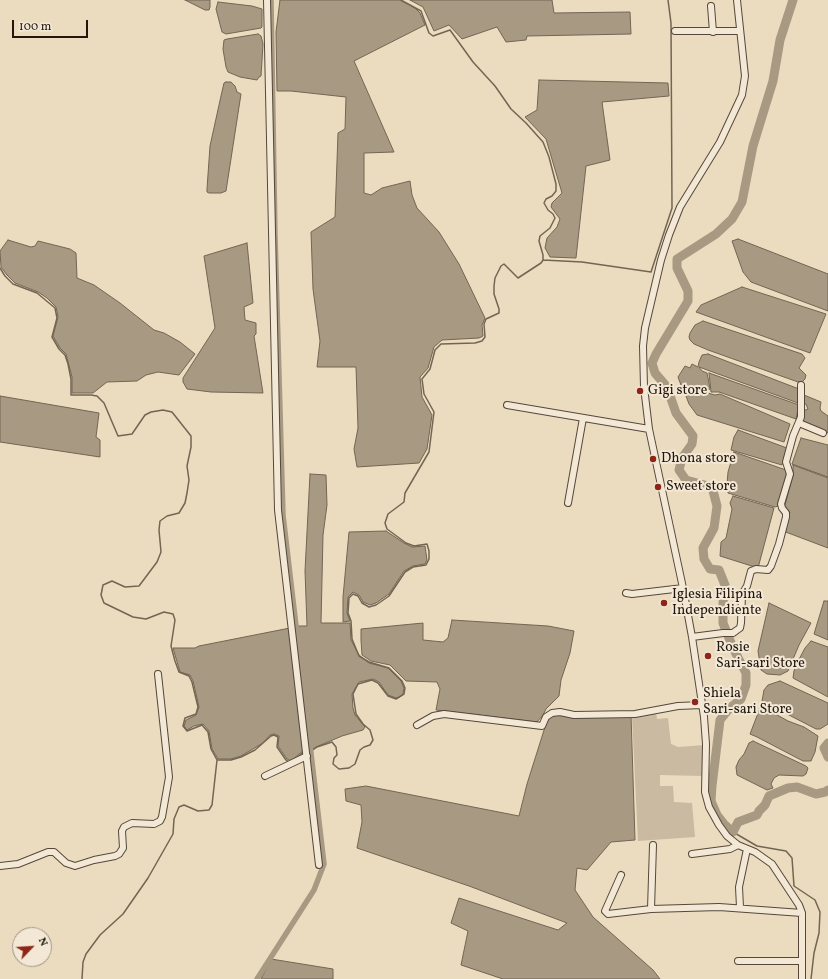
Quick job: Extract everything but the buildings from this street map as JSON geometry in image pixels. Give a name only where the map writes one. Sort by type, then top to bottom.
[{"type":"street","points":[[268,0],[278,510],[319,865]]},
{"type":"street","points":[[737,0],[744,76],[742,95],[720,142],[680,207],[669,235],[656,278],[645,328],[643,346],[644,387],[649,429],[692,637],[706,744],[705,792],[709,807],[727,836],[738,844],[759,854],[772,864],[799,905],[802,913],[802,979]]},
{"type":"street","points":[[711,6],[713,32]]},
{"type":"street","points":[[675,31],[740,31]]},
{"type":"street","points":[[692,637],[733,633],[740,628],[742,594],[747,586],[751,572],[756,569],[770,569],[779,544],[786,515],[781,506],[790,474],[786,462],[799,423],[802,408],[801,385]]},
{"type":"street","points":[[507,404],[649,429]]},
{"type":"street","points":[[568,503],[583,418]]},
{"type":"street","points":[[799,423],[823,433]]},
{"type":"street","points":[[626,593],[632,594],[683,588]]},
{"type":"street","points":[[0,866],[18,864],[48,852],[54,852],[66,864],[75,866],[94,860],[115,856],[119,854],[123,848],[122,831],[124,827],[132,823],[154,824],[160,821],[162,818],[169,777],[158,674]]},
{"type":"street","points":[[417,725],[434,716],[444,714],[542,726],[546,717],[556,713],[574,715],[627,714],[678,706],[702,706]]},
{"type":"street","points":[[265,776],[307,752]]},
{"type":"street","points":[[692,854],[730,849],[738,844]]},
{"type":"street","points":[[652,909],[653,845]]},
{"type":"street","points":[[740,907],[739,887],[747,849]]},
{"type":"street","points":[[621,875],[606,908],[606,913],[610,915],[652,909],[719,907],[740,907],[802,913]]},
{"type":"street","points":[[738,961],[802,961]]},
{"type":"shaded area","points":[[185,0],[210,0],[209,10],[205,10]]},
{"type":"shaded area","points":[[280,0],[400,0],[415,8],[420,13],[425,25],[354,61],[394,152],[364,153],[364,193],[371,195],[382,188],[410,181],[412,195],[417,208],[439,232],[459,264],[485,318],[482,325],[483,336],[479,338],[442,340],[434,347],[428,368],[420,377],[422,397],[432,415],[427,449],[419,463],[357,467],[354,449],[358,428],[356,367],[317,367],[320,341],[313,289],[311,232],[335,217],[338,133],[345,129],[346,97],[291,91],[277,91],[276,32]]},
{"type":"shaded area","points":[[410,0],[552,0],[554,13],[630,12],[631,34],[527,36],[526,40],[506,42],[497,27],[462,39],[449,25],[434,31],[423,7]]},
{"type":"shaded area","points":[[218,2],[252,6],[262,9],[262,27],[226,34],[222,32],[216,9]]},
{"type":"shaded area","points":[[258,34],[261,36],[263,44],[261,76],[257,80],[240,77],[228,72],[223,49],[224,40]]},
{"type":"shaded area","points":[[539,80],[668,83],[669,96],[602,102],[610,160],[586,166],[576,258],[550,257],[545,248],[547,238],[557,227],[560,219],[551,207],[552,203],[562,193],[546,139],[525,117],[537,110]]},
{"type":"shaded area","points":[[231,82],[235,86],[237,92],[241,94],[226,191],[221,193],[209,193],[207,192],[207,189],[210,146],[224,83]]},
{"type":"shaded area","points":[[738,239],[828,274],[828,311],[751,282],[743,272],[732,241]]},
{"type":"shaded area","points":[[8,240],[31,247],[35,246],[38,241],[70,249],[76,253],[77,278],[94,285],[154,330],[164,333],[180,342],[195,354],[179,375],[158,372],[146,375],[137,381],[107,382],[93,393],[72,393],[72,377],[66,354],[60,348],[53,336],[58,317],[56,307],[38,292],[15,283],[1,267],[0,251]]},
{"type":"shaded area","points":[[247,243],[253,303],[244,307],[245,320],[256,323],[256,334],[254,336],[263,393],[211,392],[187,389],[183,382],[183,378],[215,328],[204,256]]},
{"type":"shaded area","points":[[742,287],[826,314],[810,353],[696,312],[701,305]]},
{"type":"shaded area","points":[[703,321],[802,354],[805,358],[799,368],[806,375],[805,379],[802,382],[798,382],[694,344],[690,340],[690,333],[695,325]]},
{"type":"shaded area","points":[[708,354],[799,389],[798,403],[699,367],[702,371],[707,373],[710,388],[709,390],[681,385],[678,377],[685,366],[690,368],[692,364],[698,367],[702,355]]},
{"type":"shaded area","points":[[709,373],[799,405],[796,419],[719,392],[711,392]]},
{"type":"shaded area","points":[[683,388],[691,388],[715,395],[720,394],[790,424],[784,442],[697,415],[689,404]]},
{"type":"shaded area","points":[[804,395],[821,402],[821,411],[828,416],[828,433],[803,423],[803,411],[808,409],[806,404],[804,404]]},
{"type":"shaded area","points":[[0,396],[99,413],[96,437],[100,440],[100,457],[0,442]]},
{"type":"shaded area","points":[[738,430],[787,448],[782,465],[731,450],[734,437]]},
{"type":"shaded area","points":[[801,438],[828,445],[828,477],[792,464]]},
{"type":"shaded area","points":[[734,452],[786,470],[787,475],[778,506],[775,507],[728,493],[728,472]]},
{"type":"shaded area","points":[[793,465],[828,478],[828,548],[783,531],[790,512],[784,509],[793,475]]},
{"type":"shaded area","points":[[310,474],[326,475],[327,505],[323,535],[321,623],[350,623],[351,640],[359,655],[369,663],[388,668],[401,681],[404,688],[403,694],[396,698],[388,695],[379,682],[373,679],[359,682],[352,694],[353,708],[355,715],[365,727],[363,730],[342,736],[311,750],[297,626],[307,626],[305,571]]},
{"type":"shaded area","points":[[733,496],[774,508],[758,568],[720,556],[721,542],[726,538],[732,509],[730,503]]},
{"type":"shaded area","points":[[386,531],[412,547],[425,546],[427,560],[425,564],[413,566],[404,571],[389,594],[376,603],[370,605],[363,602],[359,595],[353,592],[348,597],[347,613],[350,621],[343,622],[343,597],[349,532]]},
{"type":"shaded area","points":[[824,601],[828,601],[828,640],[814,634]]},
{"type":"shaded area","points":[[769,603],[811,623],[799,645],[788,671],[780,675],[767,674],[761,670],[758,651]]},
{"type":"shaded area","points":[[452,620],[548,626],[574,631],[570,653],[561,680],[559,696],[546,709],[537,722],[436,710],[440,689],[437,682],[406,681],[390,665],[371,661],[362,655],[361,629],[423,623],[423,640],[443,642],[448,638]]},
{"type":"shaded area","points":[[290,628],[305,749],[291,761],[287,759],[278,746],[279,736],[274,734],[270,735],[263,743],[241,756],[231,759],[218,759],[212,749],[209,731],[203,724],[194,726],[187,730],[184,726],[186,720],[196,715],[199,707],[193,681],[190,675],[180,672],[173,648],[195,648]]},
{"type":"shaded area","points":[[811,641],[828,647],[828,697],[793,678],[796,665],[805,648]]},
{"type":"shaded area","points":[[780,681],[828,703],[828,724],[820,729],[816,729],[762,701],[764,690],[768,685]]},
{"type":"shaded area","points":[[760,708],[770,711],[788,721],[804,727],[818,736],[815,752],[811,761],[803,761],[750,734]]},
{"type":"shaded area","points":[[656,712],[657,719],[668,718],[671,744],[678,747],[704,745],[704,776],[660,775],[660,786],[673,786],[674,802],[692,803],[695,837],[638,841],[632,716]]},
{"type":"shaded area","points":[[552,715],[631,715],[635,840],[611,842],[587,870],[577,868],[575,890],[593,917],[653,970],[660,979],[503,979],[461,965],[468,931],[451,923],[459,898],[558,930],[567,923],[469,886],[357,848],[362,822],[361,805],[346,801],[345,789],[366,786],[519,816],[527,784],[545,727]]},
{"type":"shaded area","points":[[753,741],[806,766],[808,768],[806,774],[803,776],[779,775],[774,778],[771,784],[773,788],[767,790],[737,775],[736,767],[739,760],[744,754],[749,743]]},
{"type":"shaded area","points":[[271,959],[333,969],[333,979],[261,979]]},
{"type":"waterway","points":[[257,979],[314,890],[324,864],[283,515],[275,236],[271,0]]},
{"type":"waterway","points":[[308,751],[310,752],[317,747],[332,742],[336,747],[337,755],[334,758],[333,764],[339,769],[349,768],[355,764],[360,750],[370,745],[373,740],[370,730],[363,724],[356,714],[353,694],[358,684],[372,680],[378,683],[388,696],[396,699],[404,694],[405,688],[402,681],[389,668],[369,662],[359,656],[352,639],[351,621],[348,613],[349,598],[353,594],[358,596],[362,603],[369,607],[376,605],[389,596],[405,572],[413,567],[426,565],[429,559],[427,544],[414,546],[406,543],[387,529],[385,523],[388,514],[404,502],[405,493],[429,452],[434,412],[424,394],[422,379],[430,369],[435,350],[441,344],[475,343],[482,341],[485,337],[484,324],[486,319],[499,313],[494,294],[494,286],[495,278],[501,266],[504,264],[518,278],[541,263],[543,260],[543,255],[539,241],[540,236],[550,228],[555,218],[544,203],[546,199],[552,196],[556,191],[556,184],[549,157],[543,142],[511,109],[495,86],[473,62],[450,30],[433,36],[429,33],[421,11],[401,0]]},
{"type":"waterway","points":[[543,260],[582,262],[651,272],[672,208],[671,23],[668,0]]},
{"type":"waterway","points":[[793,0],[780,40],[773,81],[753,146],[742,202],[732,219],[716,234],[677,259],[677,268],[688,291],[688,301],[652,363],[655,373],[667,387],[676,413],[693,436],[692,444],[682,458],[679,470],[686,480],[712,487],[717,506],[714,528],[703,548],[704,559],[710,569],[719,570],[725,585],[723,623],[733,648],[746,673],[746,685],[741,699],[729,709],[720,720],[711,801],[717,815],[733,832],[738,822],[757,815],[765,805],[769,796],[788,788],[797,787],[816,794],[828,790]]},
{"type":"waterway","points":[[0,268],[13,284],[37,293],[55,308],[57,318],[52,337],[59,349],[65,355],[68,364],[71,379],[71,395],[97,396],[104,403],[118,436],[132,434],[145,415],[151,412],[163,410],[172,412],[191,436],[191,447],[187,466],[189,480],[185,503],[179,513],[167,516],[160,521],[159,530],[161,552],[157,562],[139,586],[125,587],[112,581],[103,585],[101,595],[104,603],[133,617],[146,619],[164,612],[173,614],[175,620],[171,646],[175,661],[179,672],[189,676],[192,682],[198,707],[196,714],[185,718],[183,726],[187,731],[202,725],[208,732],[211,749],[217,760],[212,805],[209,810],[198,811],[184,805],[179,807],[174,819],[173,834],[148,878],[123,914],[100,935],[86,954],[83,962],[82,979]]},
{"type":"waterway","points":[[217,760],[231,760],[241,757],[255,750],[274,735],[278,737],[277,747],[289,762]]},
{"type":"waterway","points":[[828,743],[824,748],[828,757]]},
{"type":"waterway","points":[[296,759],[303,752]]},
{"type":"waterway","points":[[733,832],[757,846],[786,851],[792,858],[794,886],[815,900],[820,912],[819,933],[814,953],[811,979]]},
{"type":"place","name":"Gigi store","points":[[640,391]]},
{"type":"place","name":"Dhona store","points":[[653,459]]},
{"type":"place","name":"Sweet store","points":[[658,487]]},
{"type":"place","name":"Iglesia Filipina Independiente","points":[[664,603]]},
{"type":"place","name":"Rosie Sari-sari Store","points":[[708,656]]},
{"type":"place","name":"Shiela Sari-sari Store","points":[[695,702]]}]
